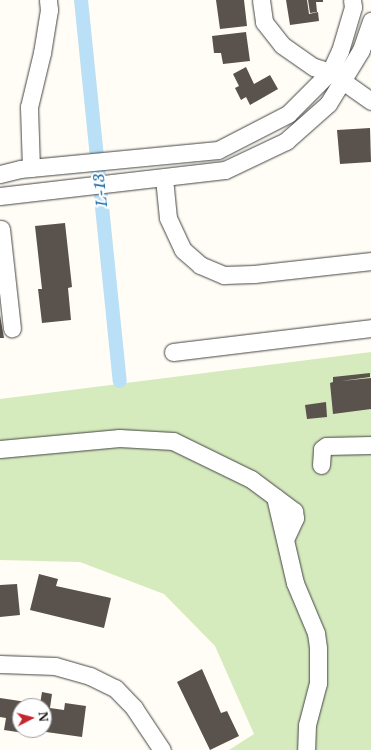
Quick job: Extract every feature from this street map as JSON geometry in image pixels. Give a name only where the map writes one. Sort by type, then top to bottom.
[{"type":"street","points":[[31,168],[29,107],[42,54],[49,10],[48,0]]},
{"type":"street","points":[[260,0],[264,22],[282,45],[314,67],[337,76],[371,101]]},
{"type":"street","points":[[0,196],[225,170],[286,142],[328,104],[337,76],[340,51],[353,7],[352,0]]},
{"type":"street","points":[[0,174],[31,168],[218,150],[288,114],[337,76],[361,50],[371,21]]},
{"type":"street","points":[[134,157],[136,181]]},
{"type":"street","points":[[164,178],[168,218],[183,250],[200,265],[224,274],[254,274],[371,260]]},
{"type":"street","points":[[1,229],[3,277],[12,328]]},
{"type":"street","points":[[173,352],[371,328]]},
{"type":"street","points":[[0,449],[113,439],[173,440],[250,479],[275,497],[294,584],[316,633],[318,648],[318,682],[307,725],[306,750]]},
{"type":"street","points":[[321,465],[322,449],[326,446],[371,445]]},
{"type":"street","points":[[0,664],[55,666],[90,676],[115,688],[134,708],[162,750]]},
{"type":"green space","points":[[371,352],[371,750],[229,750],[254,734],[215,646],[164,594],[80,562],[0,560],[0,399]]},
{"type":"building","points":[[216,0],[244,0],[247,26],[220,29]]},
{"type":"building","points":[[286,0],[307,0],[309,14],[318,12],[319,21],[290,25]]},
{"type":"building","points":[[308,0],[323,0],[323,2],[316,2],[317,12],[310,13]]},
{"type":"building","points":[[246,32],[250,61],[223,64],[221,53],[214,53],[212,36]]},
{"type":"building","points":[[246,67],[254,84],[270,75],[278,89],[250,105],[246,97],[241,100],[235,88],[239,86],[233,74]]},
{"type":"building","points":[[370,128],[371,162],[340,164],[337,130]]},
{"type":"building","points":[[65,223],[72,287],[68,288],[71,320],[42,323],[38,289],[42,289],[35,226]]},
{"type":"building","points":[[0,315],[4,338],[0,338]]},
{"type":"building","points":[[370,373],[370,377],[341,381],[371,378],[371,409],[333,414],[330,383],[333,382],[333,377]]},
{"type":"building","points":[[326,402],[327,417],[307,419],[305,405]]},
{"type":"building","points":[[39,574],[58,579],[56,586],[111,598],[104,628],[30,610]]},
{"type":"building","points":[[17,584],[20,615],[0,617],[0,585]]},
{"type":"building","points":[[202,669],[221,713],[227,711],[239,736],[210,750],[177,682]]},
{"type":"building","points":[[42,692],[52,694],[51,698],[41,698]]},
{"type":"building","points":[[0,698],[12,700],[12,731],[4,730],[6,718],[0,717]]},
{"type":"building","points":[[65,703],[86,706],[82,737],[52,733],[52,708],[64,710]]},
{"type":"waterway","name":"L-13","points":[[81,0],[120,381]]}]
